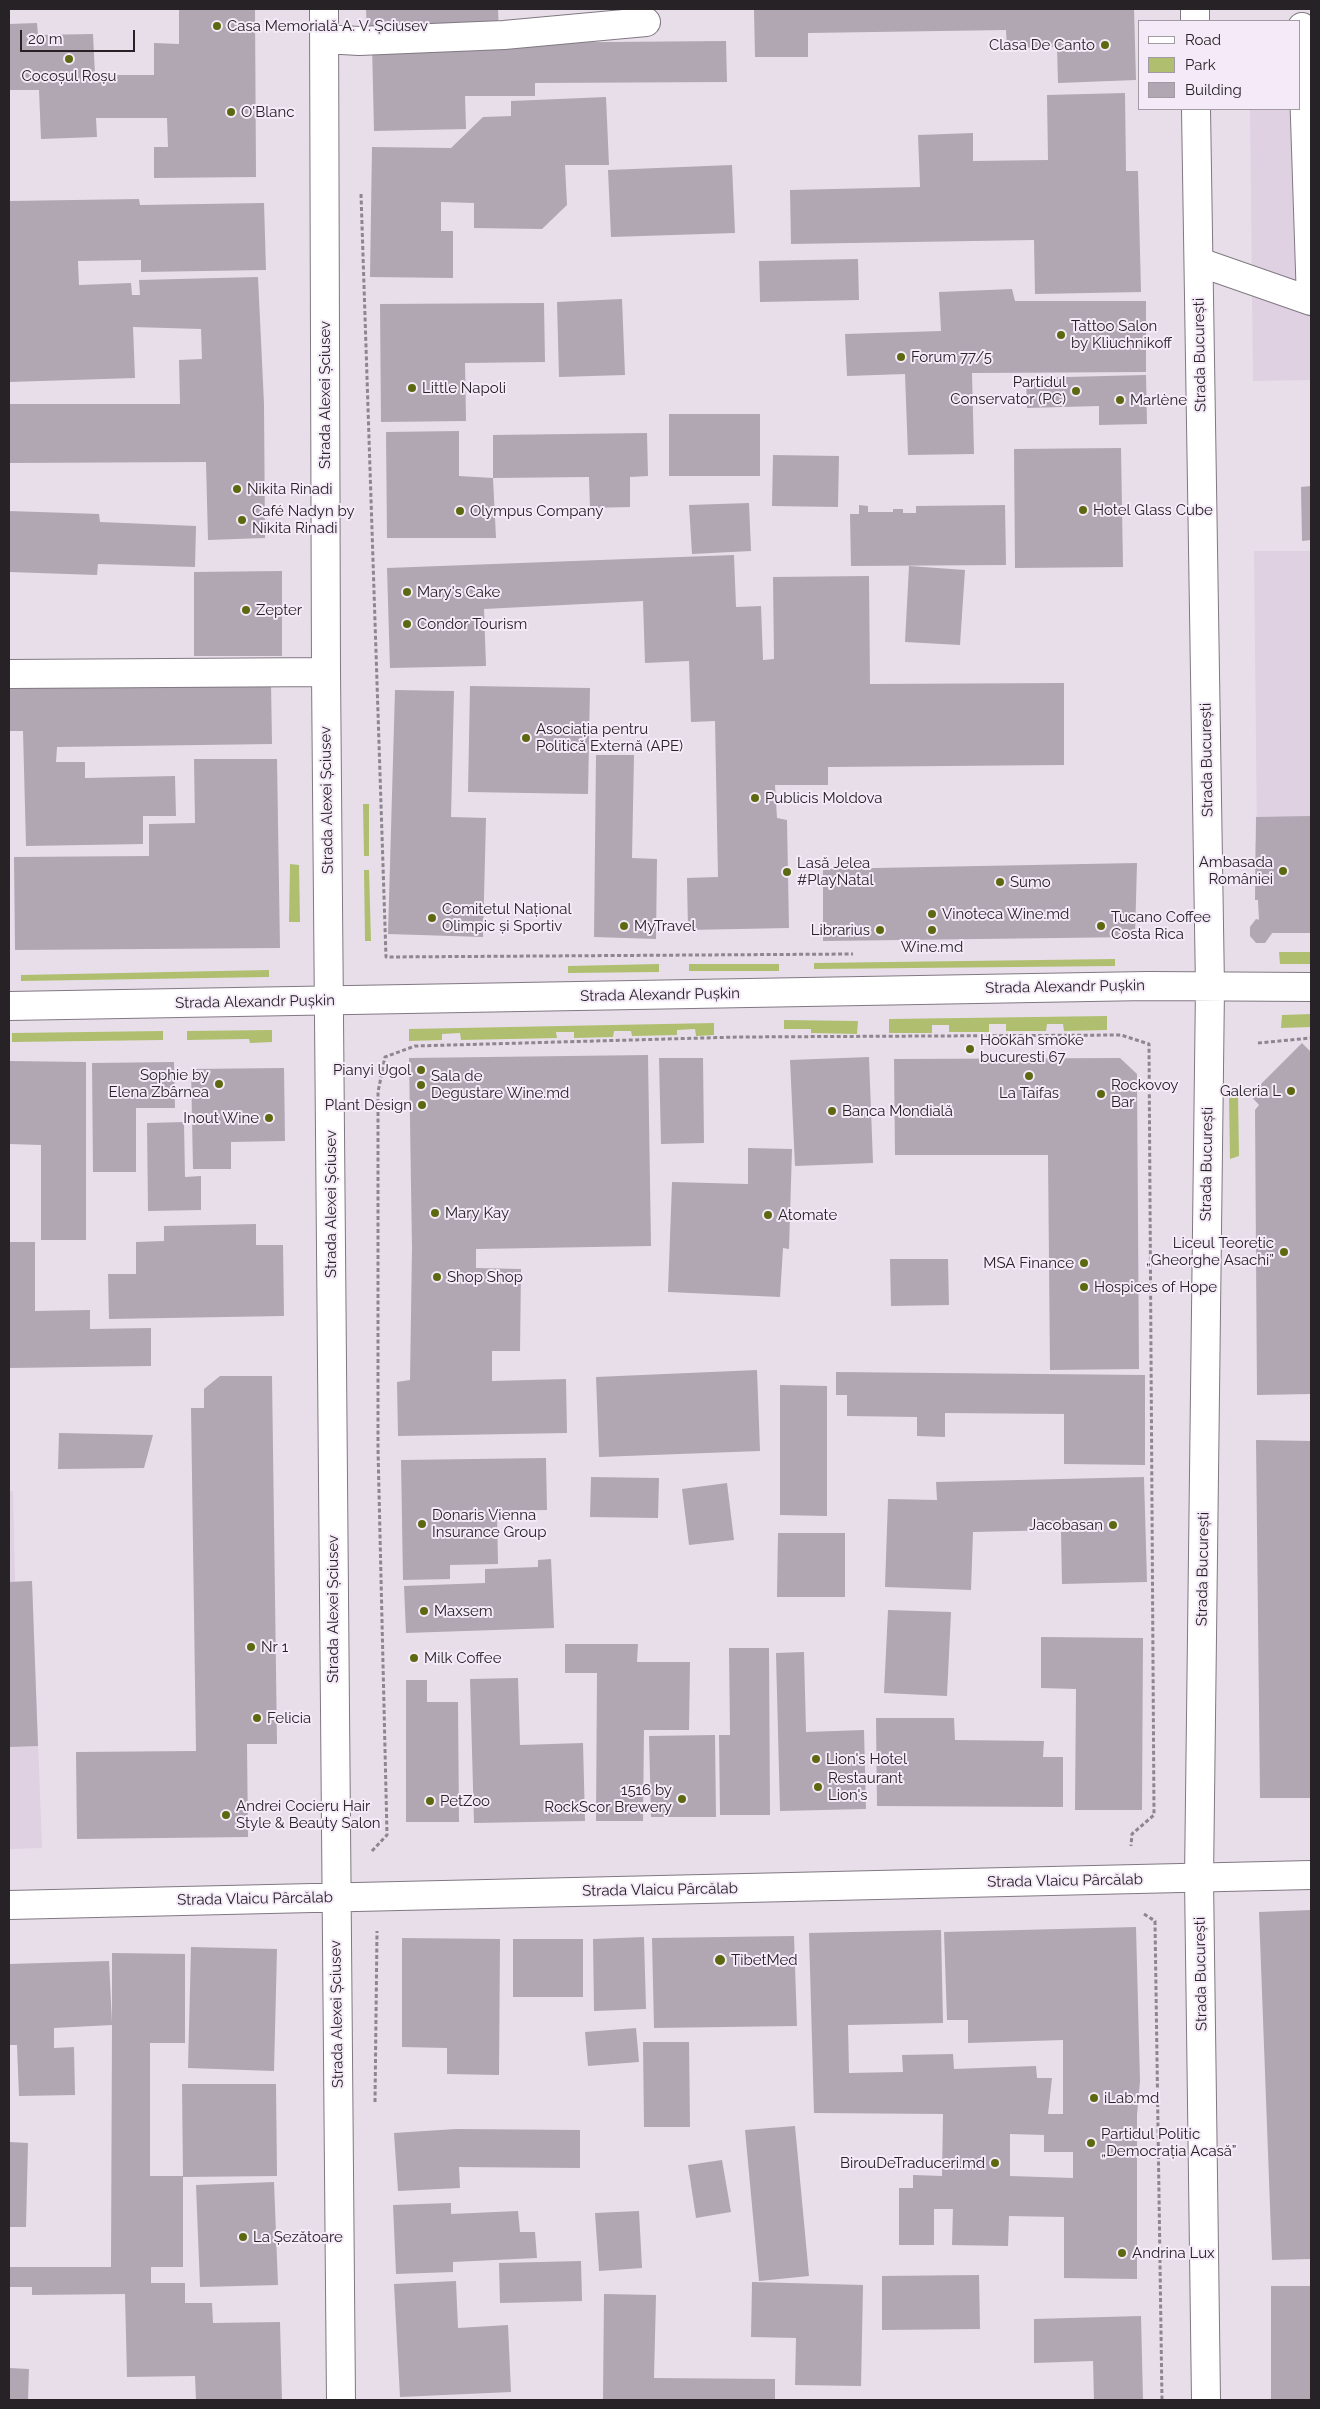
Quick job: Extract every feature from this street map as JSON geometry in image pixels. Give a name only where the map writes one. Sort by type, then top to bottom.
[{"type":"street","name":"Strada Alexei Șciusev","points":[[324,9],[328,1000],[341,2400]]},
{"type":"street","points":[[325,38],[359,41],[504,35],[646,22]]},
{"type":"street","points":[[1199,262],[1311,301],[1304,26]]},
{"type":"street","name":"Strada București","points":[[1196,110],[1210,987],[1199,1879],[1206,2400]]},
{"type":"street","points":[[9,674],[326,672]]},
{"type":"street","name":"Strada Alexandr Pușkin","points":[[9,1006],[1147,986],[1311,987]]},
{"type":"street","name":"Strada Vlaicu Pârcălab","points":[[9,1905],[1311,1875]]},
{"type":"path","points":[[361,186],[386,958],[861,954]]},
{"type":"path","points":[[372,1851],[387,1835],[378,1399],[378,1092],[385,1057],[415,1046],[740,1037],[1121,1034],[1149,1044],[1154,1815],[1132,1834],[1128,1903],[1155,1921],[1162,2400]]},
{"type":"path","points":[[1258,1042],[1311,1038]]},
{"type":"shaded area","points":[[1311,35],[1311,380],[1253,381],[1250,110],[1300,110]]},
{"type":"shaded area","name":"Ambasada României","points":[[1254,551],[1311,551],[1311,932],[1273,933],[1265,943],[1256,943],[1250,936],[1250,927],[1256,919],[1259,919],[1258,900],[1255,900],[1255,842],[1257,842]]},
{"type":"shaded area","points":[[9,1491],[13,1491],[15,1582],[32,1581],[42,1848],[9,1849]]},
{"type":"green space","points":[[363,804],[369,804],[369,856],[364,856]]},
{"type":"green space","points":[[290,864],[299,865],[300,922],[289,922]]},
{"type":"green space","points":[[364,870],[369,870],[371,941],[365,941]]},
{"type":"green space","points":[[1279,952],[1311,952],[1311,964],[1280,964]]},
{"type":"green space","points":[[1115,959],[1115,966],[814,969],[814,963]]},
{"type":"green space","points":[[659,964],[659,972],[568,973],[568,966]]},
{"type":"green space","points":[[689,964],[779,964],[779,971],[689,971]]},
{"type":"green space","points":[[269,970],[269,977],[21,981],[21,975]]},
{"type":"green space","points":[[1311,1014],[1311,1027],[1281,1028],[1282,1015]]},
{"type":"green space","points":[[1107,1016],[1107,1030],[1064,1031],[1063,1024],[1047,1024],[1046,1031],[1006,1031],[1006,1024],[989,1024],[989,1032],[949,1032],[949,1025],[932,1025],[932,1033],[889,1033],[889,1019]]},
{"type":"green space","points":[[784,1020],[858,1021],[857,1034],[811,1033],[811,1029],[784,1029]]},
{"type":"green space","points":[[714,1023],[714,1035],[696,1036],[695,1029],[677,1030],[677,1035],[632,1036],[631,1031],[614,1031],[613,1037],[574,1038],[574,1032],[556,1032],[557,1038],[461,1040],[460,1033],[442,1034],[442,1040],[409,1041],[409,1029]]},
{"type":"green space","points":[[272,1030],[272,1042],[250,1043],[249,1039],[187,1040],[187,1031]]},
{"type":"green space","points":[[163,1031],[163,1040],[12,1042],[12,1033]]},
{"type":"green space","points":[[1238,1094],[1239,1156],[1230,1159],[1229,1097]]},
{"type":"building","points":[[179,9],[255,9],[256,177],[154,178],[154,147],[168,147],[167,118],[96,118],[97,137],[41,139],[39,90],[9,90],[9,24],[37,23],[38,35],[93,34],[95,75],[154,75],[154,43],[179,44]]},
{"type":"building","points":[[366,9],[498,9],[499,33],[367,36]]},
{"type":"building","points":[[754,9],[1134,9],[1136,80],[1058,83],[1057,47],[1007,48],[1006,30],[808,33],[808,57],[755,57]]},
{"type":"building","points":[[726,41],[727,82],[535,83],[535,96],[465,96],[466,129],[374,131],[372,44]]},
{"type":"building","points":[[1125,93],[1126,171],[1138,171],[1141,292],[1035,294],[1034,240],[791,244],[790,190],[920,187],[918,135],[973,133],[973,161],[1048,160],[1047,95]]},
{"type":"building","points":[[606,97],[609,165],[565,165],[567,205],[542,229],[474,228],[474,203],[441,202],[441,231],[453,231],[453,278],[370,277],[372,147],[451,148],[483,117],[511,116],[511,101]]},
{"type":"building","points":[[732,165],[735,233],[611,237],[608,170]]},
{"type":"building","points":[[139,199],[140,205],[264,203],[266,270],[141,272],[141,260],[78,261],[79,285],[131,283],[132,295],[140,295],[139,280],[258,277],[264,404],[265,538],[208,540],[206,462],[9,463],[9,404],[180,404],[179,360],[202,359],[201,329],[133,327],[135,378],[9,382],[9,201]]},
{"type":"building","points":[[858,259],[859,300],[760,302],[759,261]]},
{"type":"building","points":[[1012,289],[1015,301],[1146,301],[1146,372],[972,373],[974,454],[908,455],[905,374],[847,376],[845,334],[941,331],[939,292]]},
{"type":"building","points":[[622,299],[625,375],[559,377],[557,302]]},
{"type":"building","points":[[544,303],[545,362],[465,363],[466,421],[381,422],[380,304]]},
{"type":"building","points":[[1146,375],[1147,424],[1099,425],[1099,406],[1027,408],[1026,378]]},
{"type":"building","points":[[669,414],[760,414],[760,476],[669,476]]},
{"type":"building","points":[[459,431],[459,476],[493,478],[496,538],[387,538],[386,432]]},
{"type":"building","points":[[647,433],[648,476],[630,477],[630,507],[590,508],[589,477],[493,478],[493,435]]},
{"type":"building","points":[[1121,448],[1123,567],[1015,568],[1014,449]]},
{"type":"building","points":[[773,455],[839,456],[838,507],[772,506]]},
{"type":"building","points":[[1311,486],[1311,540],[1302,541],[1301,487]]},
{"type":"building","points":[[749,503],[751,551],[692,554],[689,505]]},
{"type":"building","points":[[859,505],[868,506],[868,512],[893,512],[893,509],[903,509],[903,513],[916,513],[916,506],[1005,505],[1006,565],[851,566],[850,514],[859,514]]},
{"type":"building","points":[[9,511],[99,514],[100,522],[196,526],[195,567],[98,564],[97,575],[9,572]]},
{"type":"building","points":[[734,555],[736,607],[761,606],[763,660],[774,659],[773,577],[869,576],[870,684],[1064,683],[1064,765],[828,767],[828,785],[775,785],[777,818],[787,820],[789,928],[688,930],[687,878],[718,877],[715,721],[691,722],[689,661],[645,663],[643,601],[484,609],[486,666],[390,668],[387,568]]},
{"type":"building","points":[[909,566],[965,570],[960,645],[905,642]]},
{"type":"building","points":[[282,571],[282,656],[194,656],[194,572]]},
{"type":"building","points":[[271,683],[272,744],[57,747],[56,762],[85,762],[85,778],[175,776],[176,816],[143,816],[143,844],[26,846],[23,731],[9,731],[9,687]]},
{"type":"building","points":[[470,686],[590,688],[588,794],[468,792]]},
{"type":"building","points":[[395,690],[454,691],[451,817],[486,818],[483,937],[388,934]]},
{"type":"building","points":[[596,755],[634,755],[632,858],[657,859],[656,939],[594,937]]},
{"type":"building","points":[[194,759],[277,759],[280,948],[15,950],[14,857],[149,856],[149,824],[195,823]]},
{"type":"building","name":"Ambasada României","points":[[1311,816],[1311,933],[1272,933],[1265,943],[1256,943],[1250,936],[1250,927],[1256,919],[1259,920],[1258,900],[1255,900],[1256,817]]},
{"type":"building","points":[[1137,863],[1135,937],[823,941],[823,869]]},
{"type":"building","name":"Liceul Teoretic „Gheorghe Asachi”","points":[[1302,1043],[1311,1052],[1311,1394],[1257,1395],[1255,1110],[1259,1105],[1250,1095]]},
{"type":"building","points":[[648,1055],[651,1246],[476,1249],[476,1268],[521,1269],[520,1351],[492,1351],[492,1381],[566,1379],[567,1433],[398,1436],[397,1382],[410,1380],[412,1248],[409,1058]]},
{"type":"building","name":"Banca Mondială","points":[[869,1057],[873,1163],[795,1166],[790,1060]]},
{"type":"building","points":[[659,1058],[703,1058],[704,1143],[661,1144]]},
{"type":"building","points":[[1120,1058],[1137,1074],[1139,1369],[1050,1370],[1048,1155],[895,1155],[894,1059]]},
{"type":"building","points":[[9,1061],[86,1062],[86,1240],[41,1240],[41,1145],[9,1144]]},
{"type":"building","points":[[174,1062],[175,1108],[136,1108],[136,1172],[93,1172],[92,1063]]},
{"type":"building","points":[[284,1068],[285,1141],[231,1142],[231,1169],[193,1169],[191,1069]]},
{"type":"building","points":[[184,1122],[185,1177],[201,1176],[201,1210],[148,1211],[147,1123]]},
{"type":"building","points":[[748,1148],[792,1149],[789,1249],[783,1248],[780,1297],[668,1292],[672,1182],[748,1184]]},
{"type":"building","points":[[256,1224],[256,1245],[283,1245],[284,1316],[109,1319],[108,1274],[136,1274],[136,1242],[164,1241],[164,1226]]},
{"type":"building","points":[[9,1242],[35,1242],[35,1311],[90,1310],[90,1329],[151,1328],[151,1366],[9,1368]]},
{"type":"building","points":[[890,1259],[948,1259],[949,1305],[891,1306]]},
{"type":"building","points":[[757,1370],[760,1451],[599,1457],[596,1377]]},
{"type":"building","points":[[836,1372],[1145,1375],[1145,1465],[1064,1464],[1064,1414],[945,1413],[945,1437],[917,1436],[917,1417],[847,1416],[847,1395],[836,1395]]},
{"type":"building","points":[[220,1376],[272,1376],[277,1744],[247,1744],[248,1837],[77,1839],[76,1752],[196,1751],[191,1408],[204,1408],[204,1389]]},
{"type":"building","points":[[780,1385],[827,1386],[827,1516],[780,1515]]},
{"type":"building","points":[[59,1433],[153,1435],[144,1468],[58,1469]]},
{"type":"building","points":[[1256,1440],[1311,1441],[1311,1798],[1260,1798]]},
{"type":"building","points":[[546,1458],[547,1510],[497,1511],[498,1564],[450,1565],[450,1579],[403,1580],[401,1460]]},
{"type":"building","points":[[591,1477],[659,1478],[658,1518],[590,1517]]},
{"type":"building","points":[[1144,1477],[1147,1582],[1062,1584],[1061,1530],[973,1532],[971,1590],[885,1587],[888,1499],[937,1500],[936,1482]]},
{"type":"building","points":[[727,1483],[734,1540],[689,1545],[682,1489]]},
{"type":"building","points":[[778,1533],[845,1533],[845,1597],[777,1597]]},
{"type":"building","points":[[551,1559],[554,1628],[406,1633],[404,1586],[485,1583],[485,1569],[538,1567],[538,1560]]},
{"type":"building","points":[[32,1581],[38,1746],[9,1747],[9,1582]]},
{"type":"building","points":[[888,1610],[951,1612],[947,1696],[884,1693]]},
{"type":"building","points":[[1041,1637],[1143,1638],[1142,1810],[1075,1810],[1076,1689],[1041,1688]]},
{"type":"building","points":[[565,1644],[638,1644],[637,1662],[690,1662],[689,1730],[644,1730],[643,1821],[596,1821],[597,1673],[565,1673]]},
{"type":"building","points":[[729,1648],[769,1648],[770,1815],[720,1815],[719,1735],[730,1735]]},
{"type":"building","points":[[804,1652],[806,1732],[864,1730],[866,1809],[780,1811],[776,1653]]},
{"type":"building","points":[[518,1678],[520,1745],[583,1743],[585,1821],[474,1823],[470,1679]]},
{"type":"building","points":[[406,1680],[427,1680],[427,1702],[458,1702],[459,1822],[406,1822]]},
{"type":"building","points":[[876,1718],[954,1718],[955,1740],[1044,1741],[1043,1757],[1063,1757],[1063,1807],[877,1806]]},
{"type":"building","points":[[715,1735],[716,1817],[651,1817],[649,1736]]},
{"type":"building","points":[[1311,1910],[1311,2259],[1272,2260],[1259,1912]]},
{"type":"building","points":[[1136,1927],[1140,2081],[1137,2115],[1137,2279],[1064,2278],[1064,2217],[1009,2216],[1008,2246],[952,2245],[953,2209],[934,2209],[934,2245],[899,2245],[899,2188],[913,2188],[913,2175],[942,2176],[943,2114],[814,2113],[809,1933],[941,1930],[943,2023],[848,2025],[849,2073],[903,2072],[902,2055],[953,2054],[954,2069],[1036,2066],[1037,2078],[1052,2078],[1048,2114],[1063,2114],[1063,2040],[968,2043],[968,2020],[947,2020],[944,1932]],"holes":[[[1010,2134],[1044,2135],[1044,2152],[1073,2152],[1073,2178],[1010,2176]]]},
{"type":"building","points":[[794,1936],[797,2026],[654,2028],[652,1938]]},
{"type":"building","points":[[644,1937],[646,2009],[594,2011],[593,1939]]},
{"type":"building","points":[[402,1938],[500,1939],[499,2075],[447,2074],[447,2048],[402,2047]]},
{"type":"building","points":[[513,1939],[583,1939],[583,1997],[513,1997]]},
{"type":"building","points":[[191,1947],[277,1949],[274,2071],[188,2068]]},
{"type":"building","points":[[112,1953],[185,1954],[185,2043],[150,2043],[150,2176],[183,2176],[183,2267],[151,2267],[151,2283],[185,2283],[185,2303],[212,2303],[213,2323],[280,2322],[282,2400],[196,2400],[195,2376],[127,2377],[125,2294],[32,2295],[32,2287],[9,2287],[9,2267],[111,2267],[112,2025],[54,2028],[54,2048],[74,2047],[75,2095],[19,2096],[17,2045],[9,2045],[9,1964],[109,1961],[112,2023]]},
{"type":"building","points":[[636,2028],[639,2062],[588,2066],[585,2032]]},
{"type":"building","points":[[643,2042],[689,2042],[690,2127],[644,2127]]},
{"type":"building","points":[[182,2084],[276,2084],[277,2176],[183,2177]]},
{"type":"building","points":[[795,2126],[809,2276],[759,2281],[745,2130]]},
{"type":"building","points":[[456,2129],[580,2130],[580,2168],[459,2167],[460,2188],[398,2191],[394,2133]]},
{"type":"building","points":[[9,2142],[28,2143],[26,2227],[9,2227]]},
{"type":"building","points":[[722,2160],[731,2212],[696,2218],[688,2165]]},
{"type":"building","points":[[274,2182],[278,2285],[200,2287],[196,2185]]},
{"type":"building","points":[[451,2203],[451,2214],[518,2211],[520,2232],[535,2232],[537,2258],[453,2262],[453,2272],[396,2274],[393,2205]]},
{"type":"building","points":[[639,2211],[642,2268],[599,2271],[595,2213]]},
{"type":"building","points":[[581,2261],[582,2301],[500,2303],[499,2263]]},
{"type":"building","points":[[979,2275],[980,2329],[882,2330],[882,2276]]},
{"type":"building","points":[[456,2281],[458,2328],[508,2325],[511,2392],[400,2397],[394,2284]]},
{"type":"building","points":[[752,2282],[863,2285],[861,2386],[795,2385],[796,2338],[751,2337]]},
{"type":"building","points":[[1271,2286],[1311,2286],[1311,2400],[1271,2400]]},
{"type":"building","points":[[604,2294],[656,2295],[654,2378],[775,2379],[775,2400],[603,2400]]},
{"type":"building","points":[[1141,2316],[1143,2400],[1094,2400],[1093,2361],[1034,2363],[1034,2319]]},
{"type":"building","points":[[9,2368],[29,2369],[28,2400],[9,2400]]},
{"type":"place","name":"Casa Memorială A. V. Șciusev","points":[[217,26]]},
{"type":"place","name":"Clasa De Canto","points":[[1105,45]]},
{"type":"place","name":"Cocoșul Roșu","points":[[69,59]]},
{"type":"place","name":"O'Blanc","points":[[231,112]]},
{"type":"place","name":"Tattoo Salon by Kliuchnikoff","points":[[1061,335]]},
{"type":"place","name":"Forum 77/5","points":[[901,357]]},
{"type":"place","name":"Little Napoli","points":[[412,388]]},
{"type":"place","name":"Partidul Conservator (PC)","points":[[1076,391]]},
{"type":"place","name":"Marlène","points":[[1120,400]]},
{"type":"place","name":"Nikita Rinadi","points":[[237,489]]},
{"type":"place","name":"Hotel Glass Cube","points":[[1083,510]]},
{"type":"place","name":"Olympus Company","points":[[460,511]]},
{"type":"place","name":"Café Nadyn by Nikita Rinadi","points":[[242,520]]},
{"type":"place","name":"Mary's Cake","points":[[407,592]]},
{"type":"place","name":"Zepter","points":[[246,610]]},
{"type":"place","name":"Condor Tourism","points":[[407,624]]},
{"type":"place","name":"Asociația pentru Politică Externă (APE)","points":[[526,738]]},
{"type":"place","name":"Publicis Moldova","points":[[755,798]]},
{"type":"place","name":"Ambasada României","points":[[1283,871]]},
{"type":"place","name":"Lasă Jelea #PlayNatal","points":[[787,872]]},
{"type":"place","name":"Sumo","points":[[1000,882]]},
{"type":"place","name":"Vinoteca Wine.md","points":[[932,914]]},
{"type":"place","name":"Comitetul Național Olimpic și Sportiv","points":[[432,918]]},
{"type":"place","name":"MyTravel","points":[[624,926]]},
{"type":"place","name":"Tucano Coffee Costa Rica","points":[[1101,926]]},
{"type":"place","name":"Librarius","points":[[880,930]]},
{"type":"place","name":"Wine.md","points":[[932,930]]},
{"type":"place","name":"Hookah smoke bucuresti 67","points":[[970,1049]]},
{"type":"place","name":"Pianyi Ugol","points":[[421,1070]]},
{"type":"place","name":"La Taifas","points":[[1029,1076]]},
{"type":"place","name":"Sophie by Elena Zbârnea","points":[[219,1084]]},
{"type":"place","name":"Sala de Degustare Wine.md","points":[[421,1085]]},
{"type":"place","name":"Galeria L","points":[[1291,1091]]},
{"type":"place","name":"Rockovoy Bar","points":[[1101,1094]]},
{"type":"place","name":"Plant Design","points":[[422,1105]]},
{"type":"place","name":"Banca Mondială","points":[[832,1111]]},
{"type":"place","name":"Inout Wine","points":[[269,1118]]},
{"type":"place","name":"Mary Kay","points":[[435,1213]]},
{"type":"place","name":"Atomate","points":[[768,1215]]},
{"type":"place","name":"Liceul Teoretic „Gheorghe Asachi”","points":[[1284,1252]]},
{"type":"place","name":"MSA Finance","points":[[1084,1263]]},
{"type":"place","name":"Shop Shop","points":[[437,1277]]},
{"type":"place","name":"Hospices of Hope","points":[[1084,1287]]},
{"type":"place","name":"Donaris Vienna Insurance Group","points":[[422,1524]]},
{"type":"place","name":"Jacobasan","points":[[1113,1525]]},
{"type":"place","name":"Maxsem","points":[[424,1611]]},
{"type":"place","name":"Nr 1","points":[[251,1647]]},
{"type":"place","name":"Milk Coffee","points":[[414,1658]]},
{"type":"place","name":"Felicia","points":[[257,1718]]},
{"type":"place","name":"Lion's Hotel","points":[[816,1759]]},
{"type":"place","name":"Restaurant Lion's","points":[[818,1787]]},
{"type":"place","name":"1516 by RockScor Brewery","points":[[682,1799]]},
{"type":"place","name":"PetZoo","points":[[430,1801]]},
{"type":"place","name":"Andrei Cocieru Hair Style & Beauty Salon","points":[[226,1815]]},
{"type":"place","name":"TibetMed","points":[[720,1960]]},
{"type":"place","name":"iLab.md","points":[[1094,2098]]},
{"type":"place","name":"Partidul Politic „Democrația Acasă”","points":[[1091,2143]]},
{"type":"place","name":"BirouDeTraduceri.md","points":[[995,2163]]},
{"type":"place","name":"La Șezătoare","points":[[243,2237]]},
{"type":"place","name":"Andrina Lux","points":[[1122,2253]]}]
